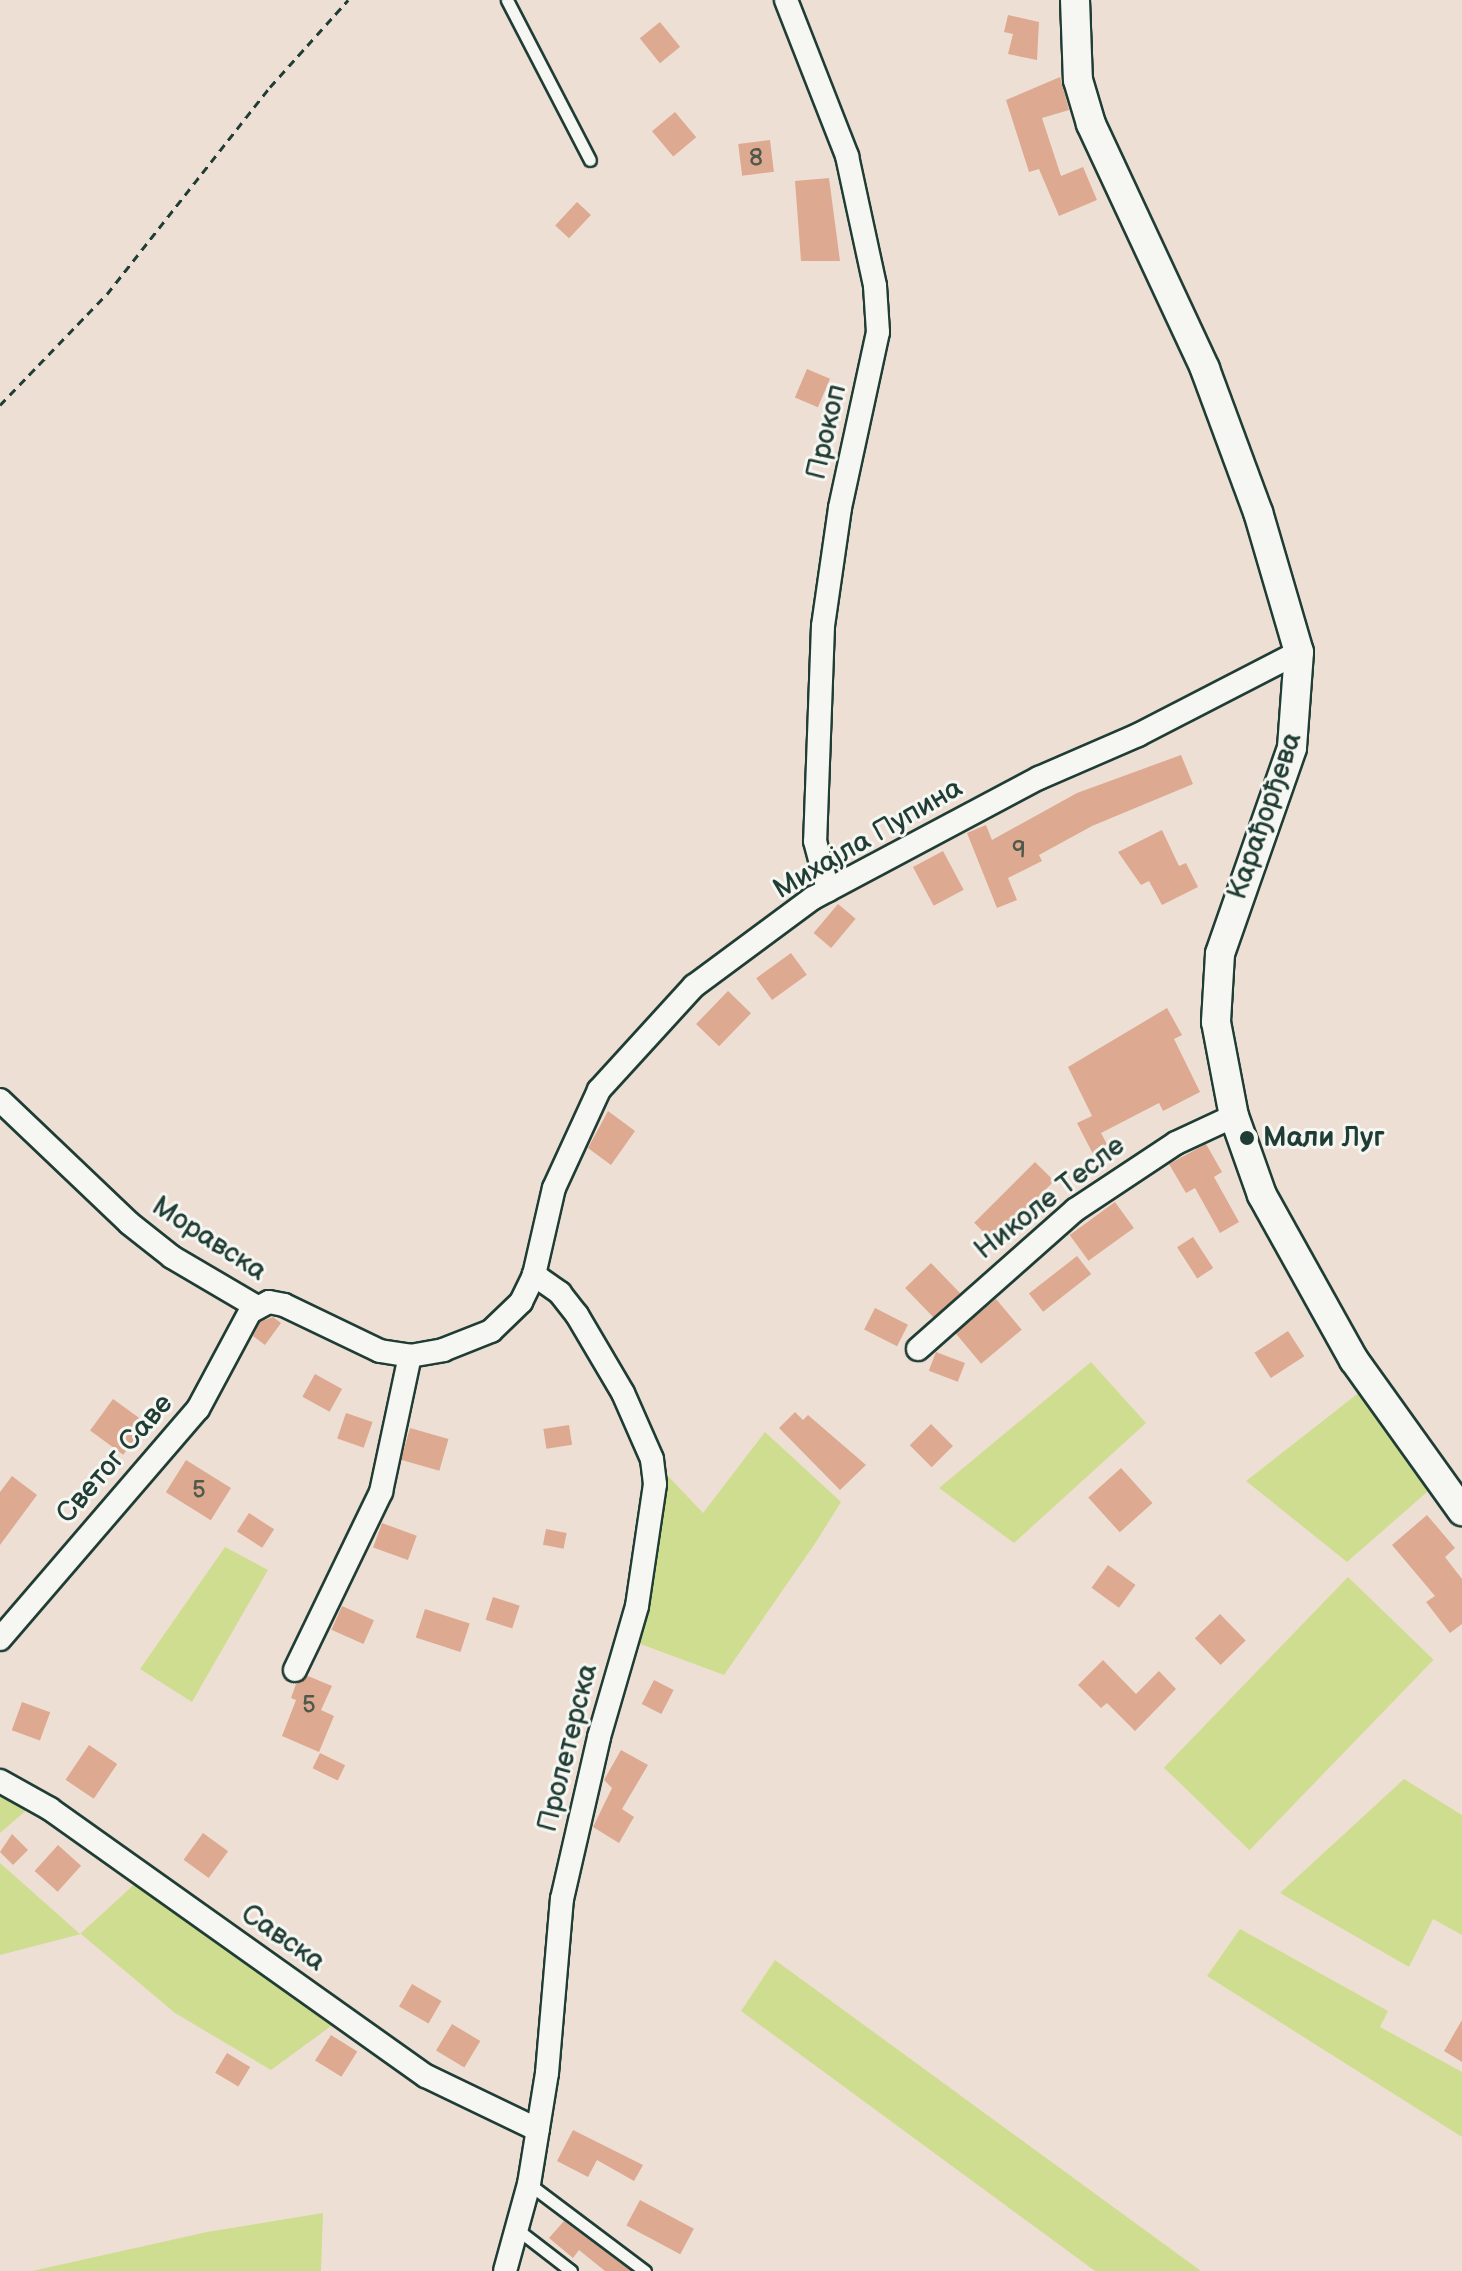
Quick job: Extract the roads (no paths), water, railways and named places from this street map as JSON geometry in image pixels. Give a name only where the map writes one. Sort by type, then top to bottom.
[{"type":"street","name":"Прокоп","points":[[786,0],[847,156],[875,286],[878,332],[840,508],[823,626],[814,826],[828,890]]},
{"type":"street","name":"Карађорђева","points":[[1075,0],[1078,80],[1091,124],[1205,369],[1258,512],[1299,652],[1292,748],[1220,954],[1216,1022],[1234,1116],[1262,1195],[1354,1360],[1462,1511]]},
{"type":"street","name":"Михајла Пупина","points":[[534,1275],[554,1188],[580,1125],[617,1065],[694,986],[828,890],[1039,778],[1138,735],[1299,652]]},
{"type":"street","name":"Моравска","points":[[0,1100],[129,1223],[172,1257],[240,1293],[257,1307],[269,1302],[284,1305],[380,1351],[410,1356],[443,1350],[491,1331],[521,1302],[534,1275]]},
{"type":"street","name":"Николе Тесле","points":[[918,1349],[1075,1210],[1154,1157],[1234,1116]]},
{"type":"street","name":"Пролетерска","points":[[505,2271],[529,2184],[538,2130],[562,1899],[599,1737],[637,1606],[655,1484],[652,1459],[623,1393],[569,1304],[534,1275]]},
{"type":"street","name":"Светог Саве","points":[[0,1639],[198,1409],[244,1317],[257,1307]]},
{"type":"street","points":[[295,1670],[381,1492],[410,1356]]},
{"type":"street","name":"Савска","points":[[0,1781],[50,1809],[426,2076],[538,2130]]},
{"type":"lane","points":[[507,0],[590,160]]},
{"type":"lane","points":[[529,2184],[645,2271]]},
{"type":"lane","points":[[518,2230],[571,2271]]},
{"type":"place","name":"Мали Луг","points":[[1247,1138]]}]
